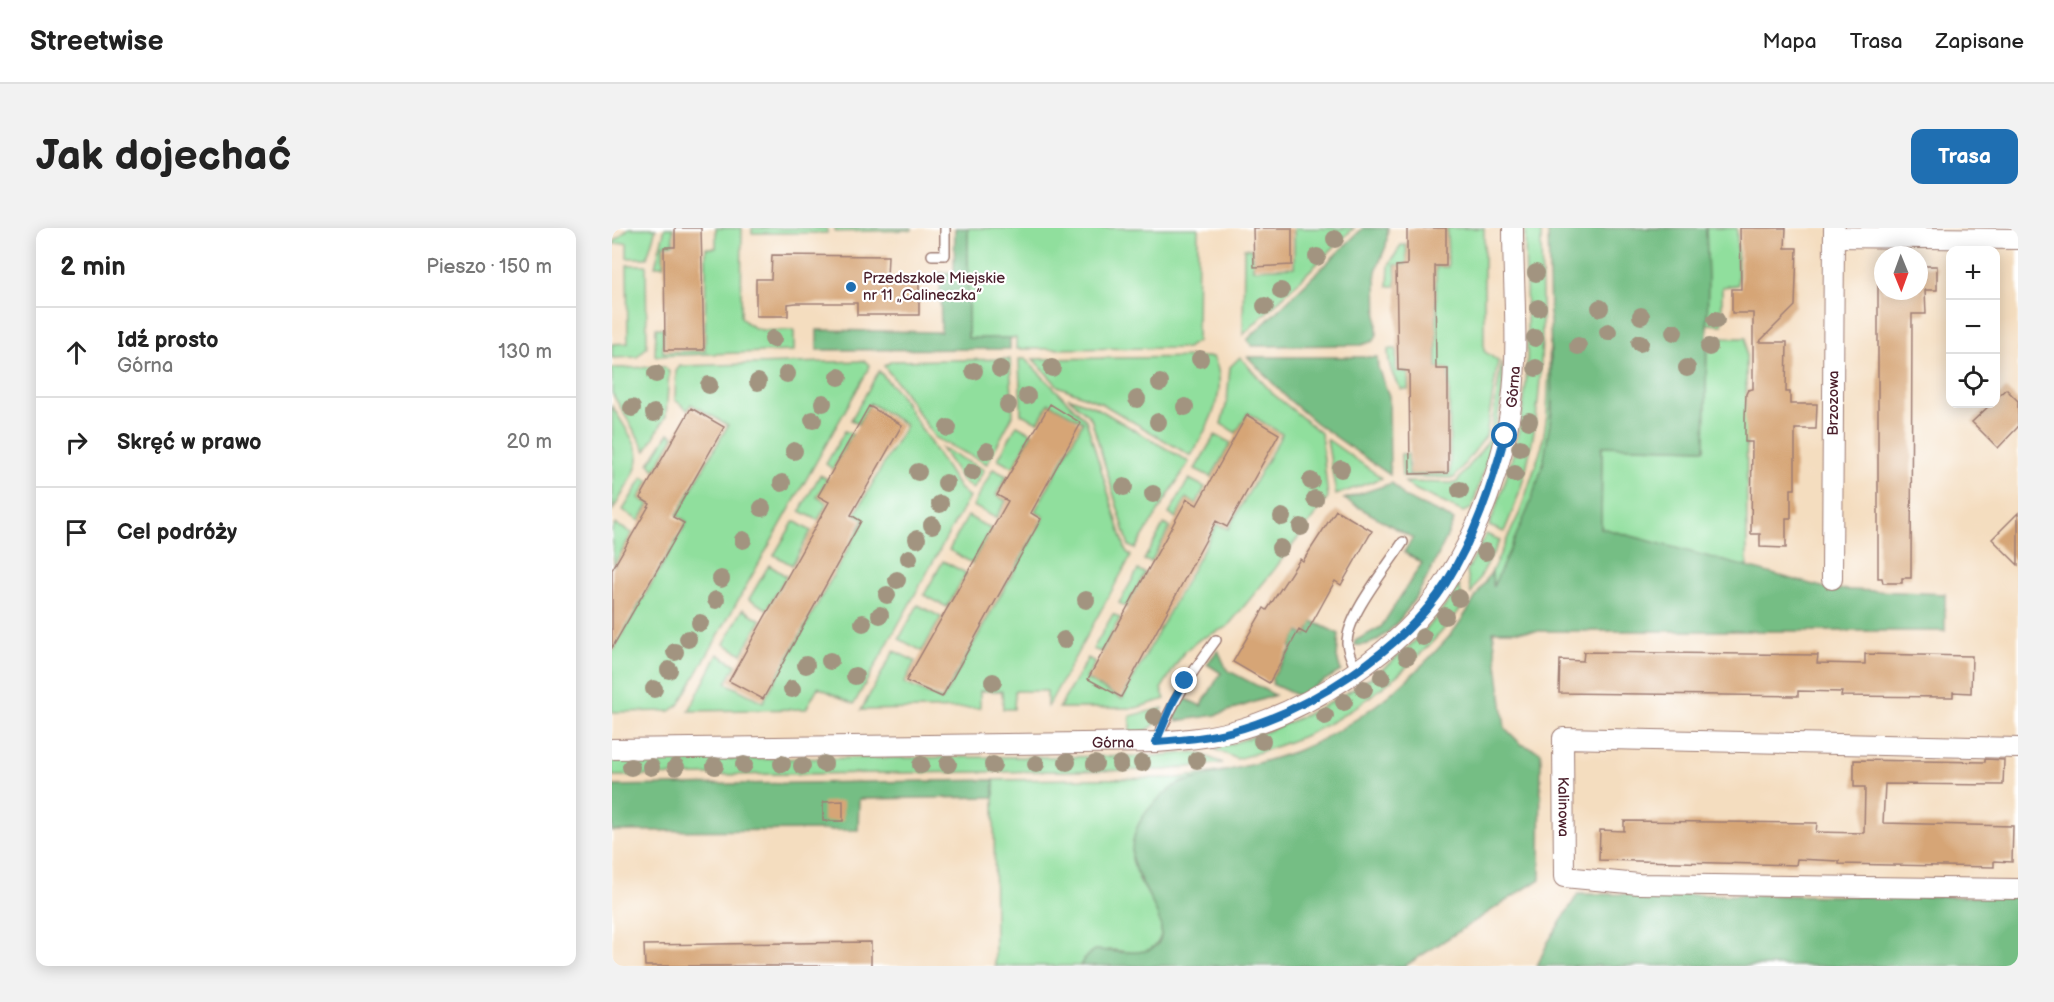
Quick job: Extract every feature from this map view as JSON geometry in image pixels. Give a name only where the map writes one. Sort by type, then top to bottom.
[{"type":"street","name":"Górna","points":[[612,749],[1156,742],[1205,737],[1265,720],[1314,696],[1391,644],[1429,605],[1446,583],[1488,498],[1512,400],[1513,228]]},
{"type":"street","points":[[1834,232],[2018,239]]},
{"type":"street","name":"Brzozowa","points":[[1832,579],[1834,232]]},
{"type":"street","name":"Kalinowa","points":[[2018,748],[1563,738],[1564,877],[1639,884],[2018,889]]},
{"type":"lane","points":[[932,255],[945,255],[945,228]]},
{"type":"lane","points":[[1356,669],[1347,641],[1353,620],[1403,542]]},
{"type":"lane","points":[[1156,742],[1173,702],[1185,681],[1216,640]]},
{"type":"green space","points":[[629,228],[656,228],[647,258],[627,258],[627,243],[612,244]]},
{"type":"green space","points":[[665,228],[673,228],[673,244],[663,245],[663,266],[655,266]]},
{"type":"green space","points":[[716,228],[742,228],[741,317],[746,323],[758,329],[794,330],[794,351],[655,356],[656,328],[663,328],[663,352],[705,351],[706,248],[716,248]]},
{"type":"green space","points":[[752,228],[827,228],[827,233],[752,233]]},
{"type":"green space","points":[[835,228],[912,228],[912,230],[835,232]]},
{"type":"green space","points":[[955,228],[968,228],[968,338],[1010,338],[1010,349],[817,350],[817,330],[941,332],[940,273],[954,272]]},
{"type":"green space","points":[[968,228],[1198,228],[1197,341],[1187,348],[1016,349],[1016,338],[968,339]]},
{"type":"green space","points":[[1294,228],[1354,228],[1243,335],[1244,248],[1252,249],[1253,269],[1294,267]]},
{"type":"green space","points":[[1363,228],[1388,228],[1386,246],[1376,271],[1377,334],[1374,341],[1361,345],[1252,346],[1247,340]]},
{"type":"green space","points":[[1447,228],[1484,228],[1484,351],[1498,361],[1486,436],[1454,478],[1402,476],[1401,454],[1408,454],[1409,474],[1450,474],[1449,369],[1437,368],[1436,267],[1448,267]]},
{"type":"green space","points":[[1525,228],[1541,228],[1540,382],[1529,457],[1519,495],[1504,532],[1489,526],[1515,447],[1526,386]]},
{"type":"green space","points":[[1548,228],[1706,228],[1708,278],[1705,449],[1602,446],[1601,528],[1829,589],[1945,594],[1945,631],[1493,631],[1505,728],[1521,744],[1541,752],[1540,879],[1405,966],[1080,966],[1094,950],[1144,951],[1156,945],[1161,936],[1160,923],[1155,909],[1132,858],[1132,846],[1138,826],[1156,801],[1173,787],[1182,783],[1299,750],[1360,717],[1415,672],[1447,639],[1492,571],[1493,587],[1528,509],[1543,465],[1552,411]]},
{"type":"green space","points":[[1706,228],[1737,228],[1738,285],[1722,287],[1722,325],[1707,324]]},
{"type":"green space","points":[[1401,245],[1406,245],[1407,264],[1395,265],[1396,286],[1388,286],[1389,265]]},
{"type":"green space","points":[[627,265],[646,265],[647,347],[637,357],[612,358],[612,344],[628,343]]},
{"type":"green space","points":[[1707,338],[1746,338],[1747,568],[1601,528],[1602,446],[1705,449]]},
{"type":"green space","points":[[1550,341],[1550,419],[1543,465],[1527,513],[1492,589],[1492,571],[1520,512],[1542,446],[1547,415]]},
{"type":"green space","points":[[1388,349],[1396,349],[1396,371],[1408,372],[1408,389],[1401,389],[1395,380]]},
{"type":"green space","points":[[1213,357],[1218,369],[1218,395],[1210,421],[1191,456],[1101,403],[1058,386],[1033,359]]},
{"type":"green space","points":[[1240,357],[1273,394],[1321,433],[1328,498],[1274,570],[1227,627],[1200,639],[1184,652],[1161,689],[1165,699],[1136,708],[1059,708],[1088,658],[1095,662],[1086,679],[1122,699],[1217,524],[1228,529],[1282,434],[1248,413],[1236,433],[1221,424],[1227,402],[1230,367]]},
{"type":"green space","points":[[1248,357],[1377,357],[1378,368],[1389,396],[1390,475],[1316,423],[1288,399]]},
{"type":"green space","points":[[1010,359],[1013,415],[987,464],[935,438],[884,366],[892,361]]},
{"type":"green space","points":[[1019,359],[1025,359],[1086,420],[1126,551],[1131,556],[1047,708],[1047,691],[1015,691],[1014,709],[1003,709],[1002,691],[980,691],[980,708],[861,710],[894,651],[915,661],[904,683],[942,700],[1044,517],[1035,511],[1083,422],[1049,403],[1038,422],[1021,414]]},
{"type":"green space","points":[[865,361],[869,365],[868,370],[679,705],[670,711],[612,712],[612,652],[687,522],[677,515],[728,425],[691,404],[688,410],[675,400],[676,371],[680,366]]},
{"type":"green space","points":[[1501,363],[1502,392],[1494,435],[1471,509],[1463,512],[1412,488],[1405,482],[1456,483],[1490,439]]},
{"type":"green space","points":[[665,367],[669,372],[666,416],[646,451],[612,393],[612,368]]},
{"type":"green space","points":[[879,371],[900,395],[959,488],[969,497],[854,704],[818,687],[806,709],[689,711],[718,654],[736,665],[726,683],[763,702],[864,520],[855,514],[906,425],[870,403],[858,424],[851,420]]},
{"type":"green space","points":[[1068,397],[1097,408],[1189,462],[1135,549],[1129,546],[1091,418]]},
{"type":"green space","points":[[612,406],[632,438],[638,458],[632,477],[613,510]]},
{"type":"green space","points":[[1017,425],[1032,433],[1013,467],[998,459]]},
{"type":"green space","points":[[845,431],[852,434],[833,469],[826,464]]},
{"type":"green space","points":[[669,433],[674,436],[655,470],[649,464]]},
{"type":"green space","points":[[1215,435],[1231,443],[1211,477],[1195,469]]},
{"type":"green space","points":[[1327,439],[1382,478],[1336,495]]},
{"type":"green space","points":[[941,448],[984,470],[973,489],[963,482]]},
{"type":"green space","points":[[993,469],[1007,476],[996,495],[1006,501],[996,518],[973,506]]},
{"type":"green space","points":[[820,475],[827,479],[817,497],[827,503],[818,520],[800,511]]},
{"type":"green space","points":[[643,477],[649,481],[639,498],[649,504],[639,521],[623,510]]},
{"type":"green space","points":[[1189,479],[1205,487],[1196,504],[1186,498],[1176,518],[1169,514]]},
{"type":"green space","points":[[1392,483],[1406,498],[1454,520],[1428,576],[1402,617],[1387,633],[1371,643],[1355,645],[1355,641],[1381,627],[1422,563],[1404,552],[1413,538],[1344,499]]},
{"type":"green space","points":[[968,516],[991,529],[972,563],[949,550]]},
{"type":"green space","points":[[794,521],[811,531],[792,565],[774,555]]},
{"type":"green space","points":[[615,524],[632,533],[614,565],[612,530]]},
{"type":"green space","points":[[1164,524],[1170,527],[1151,562],[1144,560]]},
{"type":"green space","points":[[1486,534],[1500,540],[1471,594],[1467,571]]},
{"type":"green space","points":[[943,561],[966,573],[947,607],[924,595]]},
{"type":"green space","points":[[769,565],[786,576],[767,609],[749,599]]},
{"type":"green space","points":[[1138,570],[1145,573],[1126,607],[1119,603]]},
{"type":"green space","points":[[1459,585],[1464,604],[1449,623],[1393,679],[1350,711],[1298,739],[1237,759],[1214,749],[1285,724],[1353,689],[1384,668],[1412,644],[1437,616]]},
{"type":"green space","points":[[918,605],[941,617],[922,651],[899,639]]},
{"type":"green space","points":[[743,609],[761,620],[742,654],[724,644]]},
{"type":"green space","points":[[1113,614],[1120,618],[1101,652],[1093,649]]},
{"type":"green space","points":[[1312,621],[1339,634],[1337,658],[1341,671],[1298,696],[1272,684],[1271,679],[1292,648],[1290,646],[1298,631],[1306,636]]},
{"type":"green space","points":[[1218,650],[1227,670],[1275,695],[1216,715],[1177,721],[1174,715],[1184,698],[1201,706],[1221,673],[1207,664]]},
{"type":"green space","points":[[1163,708],[1155,724],[1142,732],[1130,734],[1130,716]]},
{"type":"green space","points":[[1195,752],[1223,763],[1165,770],[612,776],[612,760],[1153,756]]},
{"type":"green space","points":[[1230,770],[1179,783],[1138,878],[1159,916],[1161,936],[1156,944],[1142,952],[1104,951],[1084,959],[1080,966],[995,966],[994,780],[1179,778]]},
{"type":"green space","points":[[994,780],[994,797],[859,799],[858,830],[612,831],[612,786]]},
{"type":"green space","points":[[1578,894],[2018,897],[2018,966],[1537,966],[1548,942]]},
{"type":"building","points":[[675,228],[701,228],[704,350],[665,350],[664,247],[675,247]]},
{"type":"building","points":[[1253,228],[1292,228],[1292,265],[1254,267]]},
{"type":"building","points":[[1407,228],[1446,228],[1446,266],[1435,266],[1436,369],[1448,369],[1448,473],[1410,474],[1409,371],[1398,370],[1396,266],[1407,265]]},
{"type":"building","points":[[1740,228],[1786,228],[1785,248],[1797,248],[1795,306],[1759,342],[1787,342],[1786,392],[1790,392],[1790,404],[1817,404],[1816,429],[1795,429],[1795,489],[1791,489],[1791,518],[1786,518],[1786,548],[1760,547],[1760,534],[1751,534],[1752,442],[1745,442],[1745,417],[1746,394],[1748,390],[1753,389],[1753,313],[1732,313],[1732,289],[1741,289]]},
{"type":"building","points":[[772,255],[888,256],[887,278],[919,278],[919,315],[857,315],[857,303],[796,303],[788,304],[788,316],[756,316],[756,279],[771,279]]},
{"type":"building","points":[[1928,266],[1937,266],[1937,290],[1928,290]]},
{"type":"building","points":[[1878,300],[1925,300],[1926,314],[1912,314],[1911,578],[1902,578],[1902,583],[1883,583],[1882,578],[1878,578]]},
{"type":"building","points":[[2006,389],[2018,401],[2018,427],[1998,448],[1972,422],[1987,408],[2000,408],[2000,394]]},
{"type":"building","points":[[1050,404],[1081,423],[1031,513],[1041,519],[942,697],[906,681],[1008,501],[997,495]]},
{"type":"building","points":[[869,406],[902,425],[851,515],[861,521],[763,699],[729,681],[829,502],[818,496]]},
{"type":"building","points":[[691,408],[724,427],[673,517],[684,523],[612,648],[612,570],[650,504],[640,498]]},
{"type":"building","points":[[1247,415],[1279,434],[1227,527],[1216,521],[1121,697],[1088,679],[1187,499],[1197,505]]},
{"type":"building","points":[[1336,510],[1372,531],[1341,585],[1335,581],[1306,634],[1299,630],[1269,683],[1233,662],[1264,608],[1267,610],[1300,559],[1303,561]]},
{"type":"building","points":[[2018,513],[2018,565],[1992,539]]},
{"type":"building","points":[[1584,652],[1818,655],[1817,663],[1865,664],[1865,654],[1972,656],[1971,693],[1953,692],[1953,697],[1841,696],[1842,692],[1798,691],[1798,696],[1559,693],[1560,660],[1583,661]]},
{"type":"building","points":[[1985,759],[2004,760],[2003,785],[1885,784],[1883,823],[2013,826],[2012,862],[1994,861],[1994,867],[1839,864],[1839,861],[1797,859],[1796,865],[1599,860],[1600,830],[1624,831],[1624,821],[1817,823],[1816,832],[1864,833],[1865,787],[1854,787],[1854,760],[1985,762]]},
{"type":"building","points":[[843,801],[843,821],[823,821],[823,802]]},
{"type":"building","points":[[871,942],[871,966],[645,966],[644,945]]},
{"type":"place","name":"Przedszkole Miejskie nr 11 „Calineczka”","points":[[851,287]]},
{"type":"route","points":[[1185,681],[1173,702],[1156,742],[1190,740],[1233,731],[1289,710],[1345,678],[1391,644],[1424,612],[1446,583],[1488,498],[1505,436]]}]
